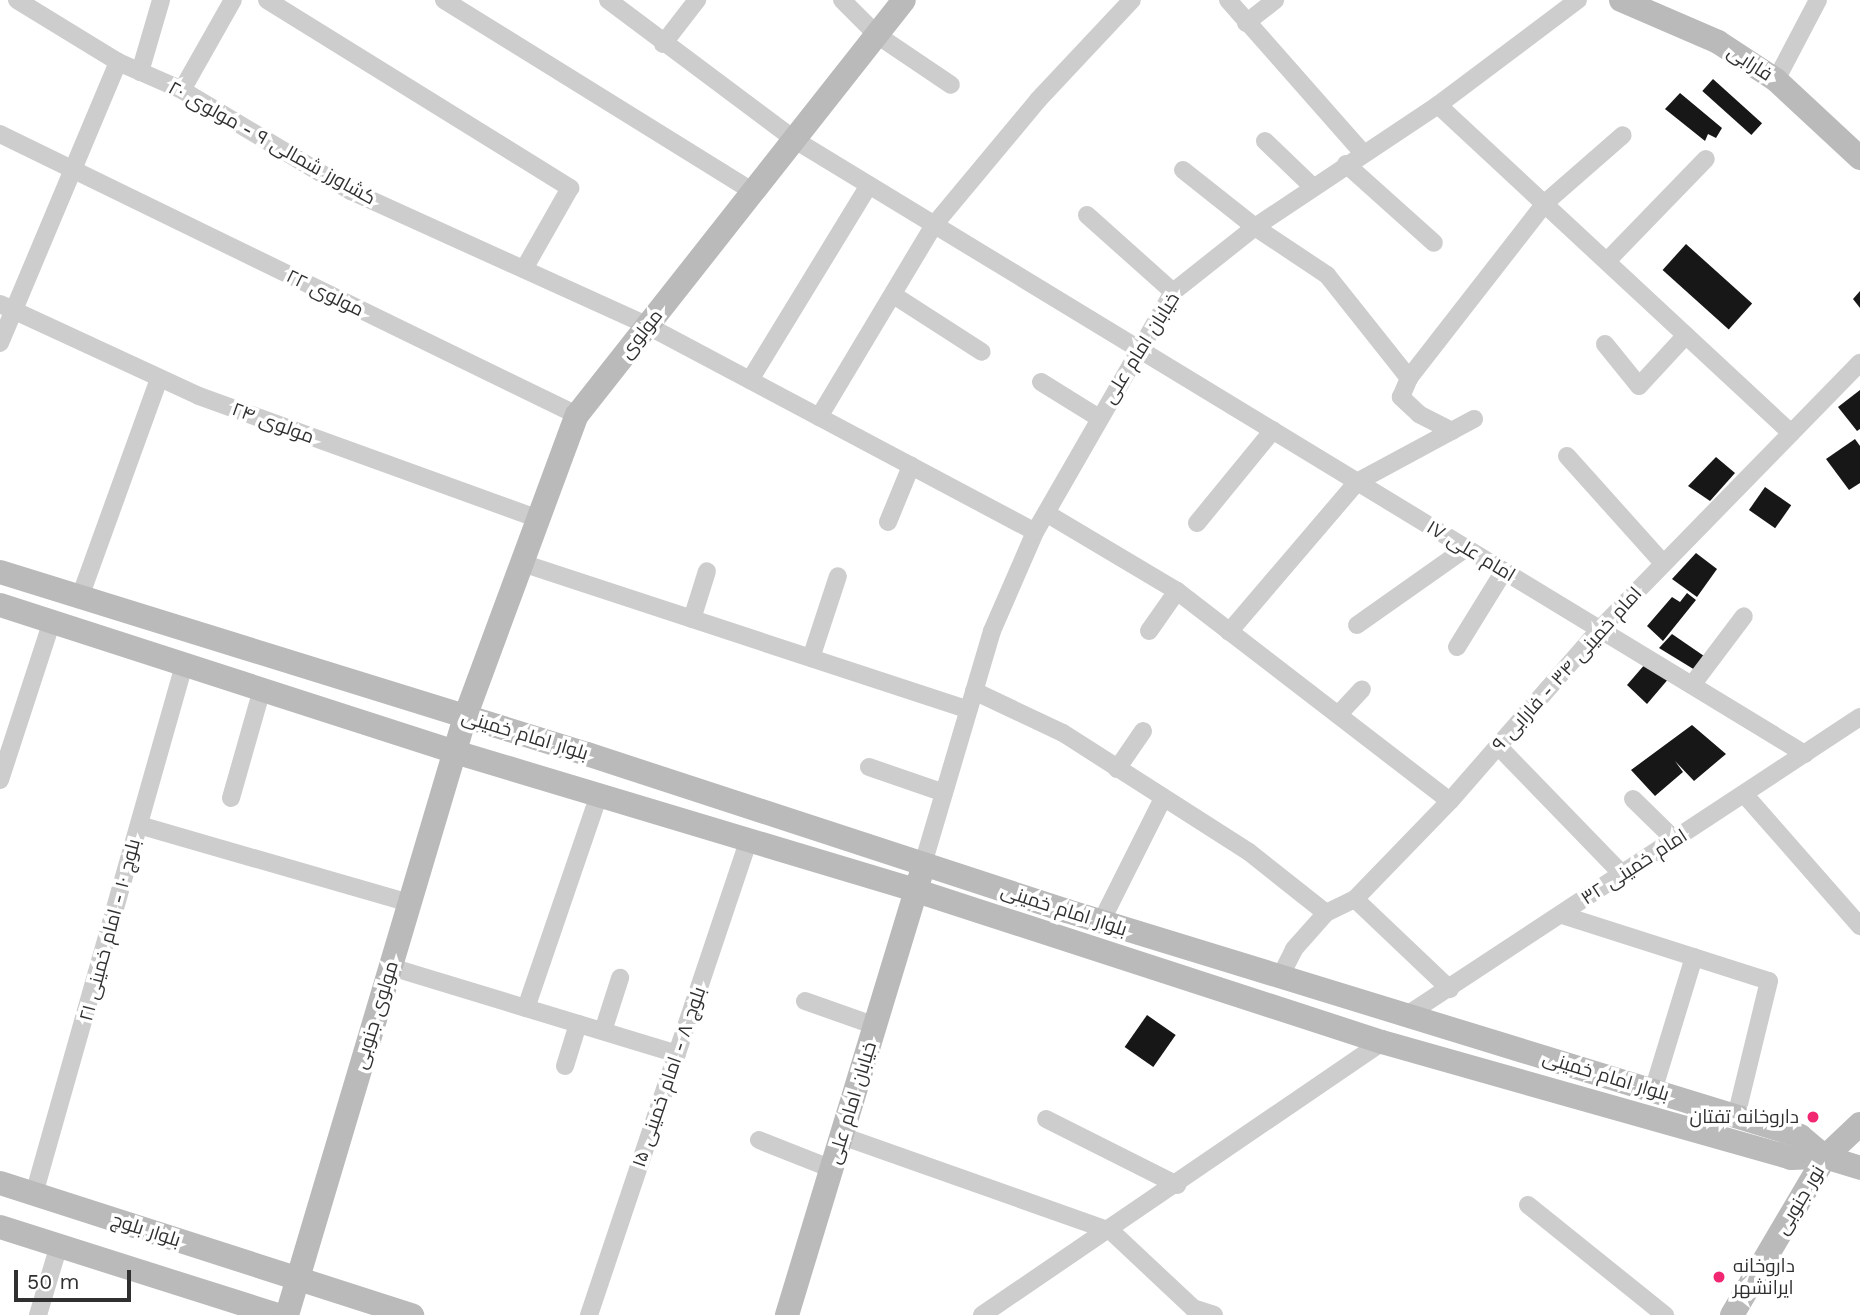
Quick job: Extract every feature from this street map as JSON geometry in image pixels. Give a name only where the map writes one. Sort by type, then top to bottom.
[{"type":"main road","name":"مولوی","points":[[455,752],[465,716],[578,415],[904,0]]},
{"type":"main road","name":"فارابی","points":[[1620,0],[1718,43],[1776,80],[1860,158]]},
{"type":"main road","name":"بلوار امام خمینی","points":[[0,572],[465,716],[1101,922],[1800,1136],[1825,1157]]},
{"type":"main road","name":"بلوار امام خمینی","points":[[0,604],[598,798],[749,839],[917,891],[1382,1042],[1791,1158],[1825,1157]]},
{"type":"main road","name":"مولوی جنوبی","points":[[287,1315],[455,752]]},
{"type":"main road","name":"خیابان امام علی","points":[[787,1315],[923,864]]},
{"type":"main road","name":"نور جنوبی","points":[[1731,1315],[1825,1157],[1860,1124]]},
{"type":"main road","points":[[1825,1157],[1860,1168]]},
{"type":"main road","name":"بلوار بلوچ","points":[[0,1183],[412,1315]]},
{"type":"main road","points":[[0,1227],[277,1315]]},
{"type":"street","name":"کشاورز شمالی ۹ - مولوی ۲۰","points":[[17,0],[118,62],[182,90],[351,191],[648,326],[911,466],[994,507],[1035,532]]},
{"type":"street","points":[[140,72],[161,0]]},
{"type":"street","points":[[182,90],[233,0]]},
{"type":"street","points":[[267,0],[570,188],[524,269]]},
{"type":"street","points":[[444,0],[754,192]]},
{"type":"street","name":"امام علی ۱۷","points":[[608,0],[663,44],[795,140],[1805,754]]},
{"type":"street","points":[[663,44],[697,0]]},
{"type":"street","points":[[842,0],[877,35],[951,85]]},
{"type":"street","points":[[819,417],[894,296],[934,225],[1038,100],[1132,0]]},
{"type":"street","points":[[1228,0],[1363,153]]},
{"type":"street","points":[[1246,23],[1275,0]]},
{"type":"street","name":"خیابان امام علی","points":[[923,864],[992,631],[1035,532],[1138,348],[1173,292],[1255,227],[1438,104],[1578,0]]},
{"type":"street","points":[[1776,80],[1818,0]]},
{"type":"street","points":[[0,343],[7,307],[72,172],[118,62]]},
{"type":"street","points":[[1438,104],[1791,433]]},
{"type":"street","name":"مولوی ۲۲","points":[[0,134],[72,172],[578,415]]},
{"type":"street","points":[[1452,430],[1419,414],[1401,397],[1409,378],[1545,203],[1623,135]]},
{"type":"street","points":[[1265,141],[1313,187]]},
{"type":"street","points":[[1607,261],[1706,159]]},
{"type":"street","points":[[1346,164],[1434,243]]},
{"type":"street","points":[[1183,170],[1255,227],[1326,275],[1409,378]]},
{"type":"street","points":[[750,380],[869,185]]},
{"type":"street","points":[[1087,215],[1173,292]]},
{"type":"street","points":[[894,296],[982,352]]},
{"type":"street","name":"مولوی ۲۴","points":[[7,307],[159,379],[539,519]]},
{"type":"street","points":[[1605,344],[1639,386],[1686,335]]},
{"type":"street","name":"امام خمینی ۳۴ - فارابی ۹","points":[[1280,977],[1294,948],[1326,914],[1355,899],[1450,801],[1600,629],[1860,363]]},
{"type":"street","points":[[80,597],[159,379]]},
{"type":"street","points":[[1041,382],[1099,418]]},
{"type":"street","points":[[1229,632],[1357,482],[1474,419]]},
{"type":"street","points":[[1197,523],[1273,430]]},
{"type":"street","points":[[1567,456],[1663,563]]},
{"type":"street","points":[[888,522],[911,466]]},
{"type":"street","points":[[1046,513],[1177,591],[1450,801]]},
{"type":"street","points":[[1357,625],[1466,548]]},
{"type":"street","points":[[522,563],[968,710]]},
{"type":"street","points":[[692,619],[707,571]]},
{"type":"street","points":[[1457,647],[1504,571]]},
{"type":"street","points":[[811,658],[838,576]]},
{"type":"street","points":[[1149,631],[1177,591]]},
{"type":"street","points":[[1692,685],[1744,616]]},
{"type":"street","points":[[0,780],[52,621]]},
{"type":"street","name":"بلوچ ۱۰ - امام خمینی ۲۱","points":[[34,1194],[184,665]]},
{"type":"street","points":[[231,798],[262,689]]},
{"type":"street","points":[[1338,715],[1362,689]]},
{"type":"street","points":[[974,691],[1063,733],[1249,852],[1326,914]]},
{"type":"street","name":"امام خمینی ۳۲","points":[[1407,1015],[1860,717]]},
{"type":"street","points":[[1117,769],[1143,731]]},
{"type":"street","points":[[1498,746],[1623,875]]},
{"type":"street","points":[[869,767],[944,793]]},
{"type":"street","points":[[1744,794],[1860,926]]},
{"type":"street","points":[[526,1008],[598,798]]},
{"type":"street","points":[[1101,922],[1163,798]]},
{"type":"street","points":[[1633,799],[1675,840]]},
{"type":"street","points":[[139,824],[410,904]]},
{"type":"street","name":"بلوچ ۸ - امام خمینی ۱۵","points":[[589,1315],[749,839]]},
{"type":"street","points":[[1355,899],[1450,989]]},
{"type":"street","points":[[1562,915],[1769,981],[1736,1116]]},
{"type":"street","points":[[1653,1091],[1694,957]]},
{"type":"street","points":[[391,967],[677,1054]]},
{"type":"street","points":[[603,1031],[620,978]]},
{"type":"street","points":[[805,1001],[876,1026]]},
{"type":"street","points":[[565,1066],[578,1024]]},
{"type":"street","points":[[982,1315],[1111,1231],[1382,1042]]},
{"type":"street","points":[[1045,1119],[1177,1185]]},
{"type":"street","points":[[842,1136],[1111,1231],[1193,1308],[1214,1315]]},
{"type":"street","points":[[759,1140],[832,1168]]},
{"type":"street","points":[[1528,1205],[1665,1315]]},
{"type":"street","points":[[38,1315],[59,1245]]},
{"type":"building","points":[[1713,79],[1762,123],[1751,135],[1702,91]]},
{"type":"building","points":[[1680,93],[1722,128],[1716,138],[1708,134],[1705,141],[1665,109]]},
{"type":"building","points":[[1686,244],[1752,304],[1729,330],[1663,270]]},
{"type":"building","points":[[1860,291],[1860,308],[1853,299]]},
{"type":"building","points":[[1860,390],[1860,429],[1857,431],[1838,407]]},
{"type":"building","points":[[1855,439],[1860,446],[1860,483],[1849,490],[1826,459]]},
{"type":"building","points":[[1716,457],[1735,473],[1710,501],[1688,486]]},
{"type":"building","points":[[1765,487],[1791,505],[1775,528],[1749,510]]},
{"type":"building","points":[[1696,553],[1717,569],[1697,597],[1672,579]]},
{"type":"building","points":[[1687,593],[1696,600],[1663,641],[1647,626],[1672,597],[1680,602]]},
{"type":"building","points":[[1672,634],[1704,656],[1695,670],[1659,648]]},
{"type":"building","points":[[1646,663],[1670,677],[1647,704],[1627,685]]},
{"type":"building","points":[[1692,725],[1726,754],[1694,781],[1675,761],[1683,772],[1655,796],[1631,770]]},
{"type":"building","points":[[1147,1015],[1176,1035],[1153,1067],[1125,1047]]},
{"type":"place","name":"داروخانه تفتان","points":[[1813,1117]]},
{"type":"place","name":"داروخانه ایرانشهر","points":[[1719,1277]]}]
